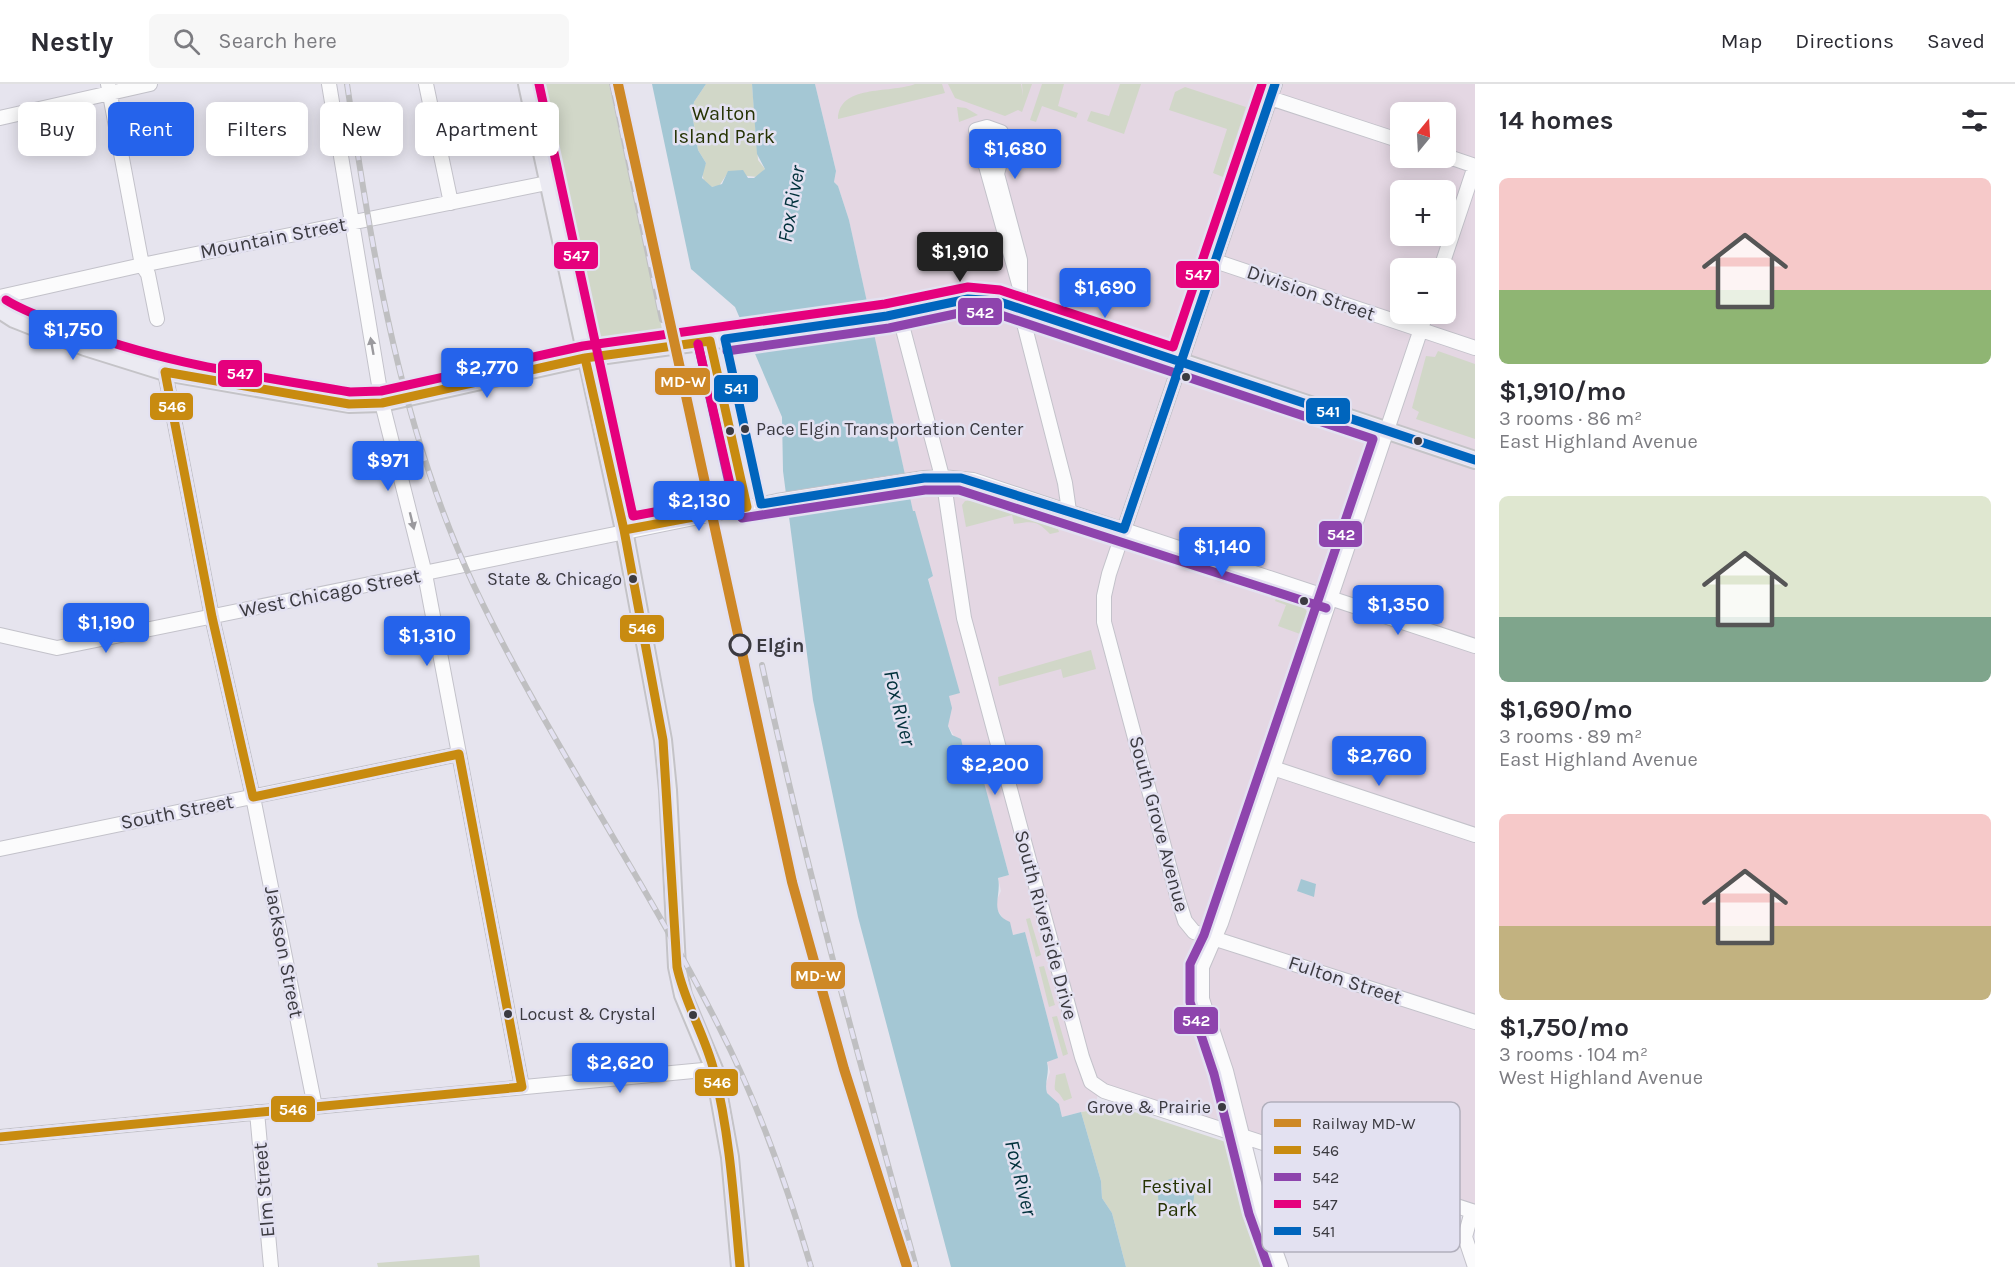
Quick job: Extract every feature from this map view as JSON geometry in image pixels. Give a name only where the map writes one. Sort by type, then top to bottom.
[{"type":"main road","points":[[527,84],[624,530],[663,740],[668,790],[677,967],[683,995],[714,1069],[730,1157],[740,1267]]},
{"type":"main road","points":[[0,310],[14,319],[85,347],[165,372],[349,404],[382,403],[585,358],[893,315],[968,299],[997,301],[1475,460]]},
{"type":"street","points":[[0,118],[109,88],[150,84]]},
{"type":"street","points":[[329,84],[382,403],[425,574],[522,1087]]},
{"type":"street","points":[[426,84],[451,203]]},
{"type":"street","name":"South Grove Avenue","points":[[1215,939],[1194,932],[1185,921],[1106,630],[1103,604],[1108,574],[1275,84]]},
{"type":"street","points":[[109,88],[142,265],[148,274],[157,319]]},
{"type":"street","points":[[1270,98],[1390,137]]},
{"type":"street","points":[[1019,284],[976,130],[987,127],[1001,132],[1004,138],[997,174],[1018,253],[1020,308],[1065,483],[1069,511]]},
{"type":"street","points":[[1444,258],[1475,165],[1456,159]]},
{"type":"street","name":"Mountain Street","points":[[0,297],[142,265],[547,183]]},
{"type":"street","name":"Division Street","points":[[1215,261],[1475,348]]},
{"type":"street","name":"South Riverside Drive","points":[[893,315],[942,477],[964,618],[1088,1077],[1098,1089],[1241,1135]]},
{"type":"street","points":[[1262,1214],[1226,1071],[1201,992],[1202,968],[1215,939],[1423,324]]},
{"type":"street","name":"Jackson Street","points":[[165,372],[212,616],[253,797],[315,1107]]},
{"type":"street","name":"West Chicago Street","points":[[0,635],[57,648],[425,574],[624,530],[777,501],[942,477],[973,480],[1475,646]]},
{"type":"street","name":"South Street","points":[[0,849],[459,753]]},
{"type":"street","points":[[1273,768],[1475,835]]},
{"type":"street","name":"Fulton Street","points":[[1215,939],[1475,1022]]},
{"type":"street","points":[[0,1137],[714,1069]]},
{"type":"street","name":"Elm Street","points":[[257,1112],[271,1267]]},
{"type":"street","points":[[1241,1135],[1262,1142]]},
{"type":"street","points":[[1473,1212],[1466,1237],[1475,1267]]},
{"type":"street","points":[[1276,1252],[1281,1267]]},
{"type":"shaded area","points":[[815,84],[1475,84],[1475,1212],[1460,1207],[1460,1102],[1262,1102],[1262,1143],[1098,1089],[1096,1108],[1062,1117],[1059,1104],[1047,1093],[1046,1084],[1050,1072],[1047,1061],[1058,1058],[1025,932],[1013,935],[997,909],[996,902],[1001,891],[998,878],[1009,875],[975,750],[964,752],[948,726],[949,695],[959,693],[928,578],[933,576],[913,512],[849,220],[838,186],[834,182],[836,171]]},
{"type":"green space","points":[[541,84],[609,84],[662,329],[599,340],[598,336],[594,336],[556,156],[559,156],[559,102],[545,102]]},
{"type":"green space","name":"Walton Island Park","points":[[706,84],[752,84],[758,160],[765,169],[758,177],[727,174],[719,186],[711,187],[704,182],[702,172],[706,163],[698,150],[692,112],[694,102]]},
{"type":"green space","points":[[915,84],[942,84],[945,93],[838,119],[840,108],[856,95]]},
{"type":"green space","points":[[948,84],[1021,84],[1023,96],[1022,84],[1032,84],[1022,112],[1018,110],[1005,116],[955,98]]},
{"type":"green space","points":[[1042,84],[1064,84],[1058,106],[1078,113],[1076,118],[1042,106],[1036,122],[1030,120]]},
{"type":"green space","points":[[1120,84],[1141,84],[1124,134],[1087,121],[1091,111],[1109,116]]},
{"type":"green space","points":[[1185,87],[1246,107],[1223,177],[1213,173],[1227,129],[1169,110],[1175,92]]},
{"type":"green space","points":[[957,107],[966,108],[978,115],[959,122]]},
{"type":"green space","points":[[1438,351],[1475,364],[1475,439],[1416,419],[1419,412],[1412,408],[1426,356],[1435,357]]},
{"type":"green space","points":[[973,500],[1058,529],[1059,532],[1050,534],[1034,523],[1014,524],[1012,515],[966,527],[962,505],[965,501]]},
{"type":"green space","points":[[1277,596],[1303,605],[1307,612],[1300,634],[1278,626],[1286,605],[1275,601]]},
{"type":"green space","points":[[1091,650],[1096,669],[1063,678],[1061,669],[999,686],[998,677]]},
{"type":"green space","points":[[1030,918],[1041,955],[1036,957],[1026,919]]},
{"type":"green space","points":[[1044,966],[1055,1005],[1049,1007],[1039,967]]},
{"type":"green space","points":[[1057,1016],[1068,1054],[1063,1056],[1052,1017]]},
{"type":"green space","points":[[1065,1073],[1072,1098],[1064,1101],[1055,1086],[1056,1075]]},
{"type":"green space","name":"Festival Park","points":[[1116,1106],[1229,1143],[1268,1267],[1126,1267],[1112,1213],[1102,1198],[1101,1181],[1081,1112]]},
{"type":"green space","points":[[479,1255],[480,1267],[378,1267],[377,1263]]},
{"type":"water","name":"Fox River","points":[[652,84],[706,84],[694,102],[692,113],[698,150],[706,163],[702,178],[712,187],[722,184],[728,171],[743,170],[748,178],[754,178],[765,169],[757,154],[752,84],[815,84],[836,171],[834,182],[838,186],[849,220],[913,511],[915,511],[933,576],[928,579],[960,693],[949,696],[952,708],[948,726],[952,735],[961,739],[964,752],[975,749],[1009,875],[998,878],[999,914],[1010,922],[1013,935],[1025,932],[1058,1058],[1047,1062],[1047,1093],[1059,1104],[1062,1117],[1081,1112],[1101,1181],[1102,1198],[1112,1213],[1126,1267],[951,1267],[858,917],[813,700],[783,471],[782,417],[735,307],[691,269]]},
{"type":"water","points":[[1301,879],[1316,884],[1314,897],[1297,891]]},
{"type":"water","points":[[1176,1178],[1189,1183],[1194,1196],[1189,1209],[1176,1214],[1163,1209],[1158,1196],[1163,1183]]},
{"type":"railway","points":[[347,84],[367,213],[393,341],[408,404],[449,528],[503,644],[564,754],[659,916],[719,1027],[771,1145],[811,1267]]},
{"type":"railway","points":[[612,84],[662,320]]},
{"type":"railway","points":[[762,665],[816,892],[916,1267]]},
{"type":"rail line","name":"MD-W","points":[[618,84],[792,882],[844,1069],[907,1267]]},
{"type":"transit line","name":"547","points":[[539,84],[633,516],[733,497],[698,344]]},
{"type":"transit line","name":"547","points":[[6,300],[43,317],[135,350],[241,373],[350,392],[381,391],[583,346],[885,304],[968,287],[1000,290],[1173,347],[1262,84]]},
{"type":"transit line","name":"541","points":[[1181,362],[1275,84]]},
{"type":"transit line","name":"541","points":[[968,299],[997,301],[1181,362],[1124,529],[961,478],[924,478],[761,504],[725,339],[887,316],[968,299]]},
{"type":"transit line","name":"542","points":[[727,351],[889,328],[969,311],[995,313],[1373,439],[1204,935],[1190,964],[1190,1002],[1214,1074],[1249,1214],[1262,1250]]},
{"type":"transit line","name":"546","points":[[0,1137],[522,1087],[459,754],[253,797],[212,617],[165,372],[349,404],[382,403],[585,358],[710,341],[747,507],[624,530]]},
{"type":"transit line","name":"542","points":[[698,344],[735,510],[742,518],[925,490],[959,490],[1326,608]]},
{"type":"transit line","name":"546","points":[[585,358],[624,530],[663,740],[677,967],[714,1071],[731,1169],[740,1267]]},
{"type":"transit line","name":"541","points":[[1181,362],[1475,460]]},
{"type":"transit line","name":"542","points":[[1263,1252],[1268,1267]]},
{"type":"place","name":"Pace Elgin Transportation Center","points":[[745,429]]},
{"type":"place","name":"State & Chicago","points":[[633,579]]},
{"type":"place","name":"Elgin","points":[[740,645]]},
{"type":"place","name":"Locust & Crystal","points":[[508,1014]]},
{"type":"place","name":"Grove & Prairie","points":[[1222,1107]]}]
